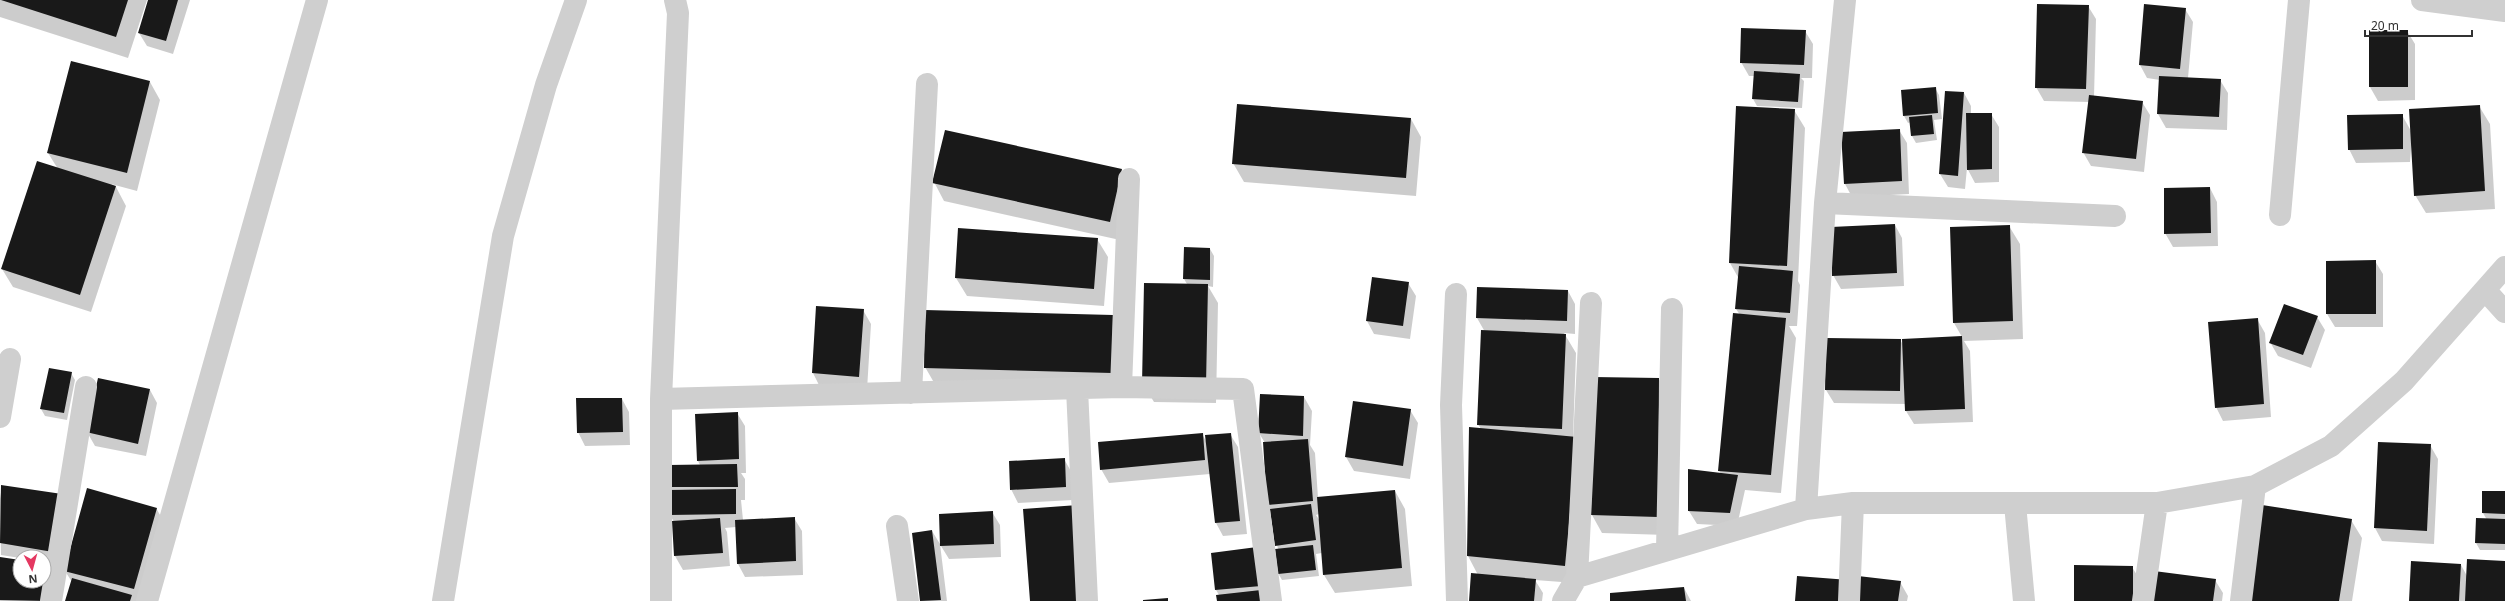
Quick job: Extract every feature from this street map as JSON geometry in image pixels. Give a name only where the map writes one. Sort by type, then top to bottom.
[{"type":"street","points":[[147,601],[317,0]]},
{"type":"street","points":[[443,601],[503,236],[546,85],[576,0]]},
{"type":"street","points":[[661,601],[661,399],[678,13],[675,0]]},
{"type":"street","points":[[1806,509],[1825,203],[1845,0]]},
{"type":"street","points":[[2280,215],[2299,0]]},
{"type":"street","points":[[2422,0],[2471,2],[2505,11]]},
{"type":"street","points":[[911,393],[927,84]]},
{"type":"street","points":[[1121,387],[1129,179]]},
{"type":"street","points":[[1825,203],[2115,216]]},
{"type":"street","points":[[1577,577],[1806,509],[1853,503],[2157,503],[2255,486],[2331,446],[2404,381],[2486,291],[2505,267]]},
{"type":"street","points":[[2486,291],[2505,312]]},
{"type":"street","points":[[1456,294],[1451,405],[1457,601]]},
{"type":"street","points":[[1563,601],[1577,577],[1591,303]]},
{"type":"street","points":[[1667,550],[1672,309]]},
{"type":"street","points":[[0,416],[10,358]]},
{"type":"street","points":[[52,601],[86,387]]},
{"type":"street","points":[[661,399],[1121,387],[1243,389],[1271,601]]},
{"type":"street","points":[[1077,389],[1087,601]]},
{"type":"street","points":[[2241,601],[2255,486]]},
{"type":"street","points":[[1849,601],[1853,503]]},
{"type":"street","points":[[2143,601],[2157,503]]},
{"type":"street","points":[[2015,504],[2024,601]]},
{"type":"street","points":[[897,526],[908,601]]},
{"type":"building","points":[[1,0],[128,0],[116,37]]},
{"type":"building","points":[[148,0],[178,0],[166,41],[138,33]]},
{"type":"building","points":[[2037,4],[2089,5],[2086,89],[2035,88]]},
{"type":"building","points":[[2144,4],[2186,8],[2180,69],[2139,65]]},
{"type":"building","points":[[1741,28],[1806,30],[1804,65],[1740,63]]},
{"type":"building","points":[[2369,30],[2408,30],[2408,87],[2369,87]]},
{"type":"building","points":[[71,61],[150,81],[127,173],[47,153]]},
{"type":"building","points":[[1754,71],[1800,74],[1798,102],[1752,99]]},
{"type":"building","points":[[2159,76],[2221,79],[2219,117],[2157,114]]},
{"type":"building","points":[[1936,87],[1938,113],[1903,116],[1901,90]]},
{"type":"building","points":[[1945,91],[1964,92],[1958,176],[1939,174]]},
{"type":"building","points":[[2089,95],[2143,101],[2136,159],[2082,153]]},
{"type":"building","points":[[1237,104],[1411,118],[1406,178],[1232,164]]},
{"type":"building","points":[[2480,105],[2485,191],[2414,196],[2409,109]]},
{"type":"building","points":[[1736,106],[1795,109],[1787,266],[1729,263]]},
{"type":"building","points":[[1966,113],[1992,113],[1992,169],[1967,170]]},
{"type":"building","points":[[2403,114],[2403,149],[2348,150],[2347,115]]},
{"type":"building","points":[[1932,115],[1934,134],[1911,136],[1909,117]]},
{"type":"building","points":[[1900,129],[1902,181],[1844,184],[1841,132]]},
{"type":"building","points":[[945,130],[1122,169],[1110,222],[932,183]]},
{"type":"building","points":[[37,161],[116,186],[80,295],[1,269]]},
{"type":"building","points":[[2210,187],[2211,233],[2164,234],[2164,188]]},
{"type":"building","points":[[1895,224],[1897,273],[1832,276],[1831,227]]},
{"type":"building","points":[[2010,225],[2013,321],[1953,323],[1950,227]]},
{"type":"building","points":[[958,228],[1098,238],[1094,289],[955,278]]},
{"type":"building","points":[[1184,247],[1210,248],[1210,280],[1183,279]]},
{"type":"building","points":[[2376,260],[2376,314],[2326,314],[2326,261]]},
{"type":"building","points":[[1739,266],[1793,271],[1790,313],[1735,309]]},
{"type":"building","points":[[1372,277],[1409,282],[1403,326],[1366,321]]},
{"type":"building","points":[[1144,283],[1208,284],[1206,385],[1142,384]]},
{"type":"building","points":[[1477,287],[1568,290],[1567,321],[1476,318]]},
{"type":"building","points":[[2284,304],[2318,316],[2303,355],[2269,343]]},
{"type":"building","points":[[816,306],[864,309],[859,377],[812,373]]},
{"type":"building","points":[[925,310],[1113,315],[1112,373],[924,368]]},
{"type":"building","points":[[1733,313],[1786,318],[1771,475],[1718,471]]},
{"type":"building","points":[[2258,318],[2264,404],[2215,408],[2208,322]]},
{"type":"building","points":[[1481,330],[1566,334],[1562,429],[1477,425]]},
{"type":"building","points":[[1962,336],[1965,409],[1905,411],[1902,339]]},
{"type":"building","points":[[1826,338],[1901,339],[1900,391],[1825,390]]},
{"type":"building","points":[[49,368],[72,372],[64,413],[40,409]]},
{"type":"building","points":[[1593,377],[1659,378],[1658,517],[1591,515]]},
{"type":"building","points":[[98,378],[150,389],[138,444],[86,432]]},
{"type":"building","points":[[1260,394],[1304,396],[1303,436],[1258,433]]},
{"type":"building","points":[[576,398],[622,398],[623,432],[577,433]]},
{"type":"building","points":[[1353,401],[1411,409],[1403,466],[1345,457]]},
{"type":"building","points":[[738,412],[739,459],[697,461],[695,414]]},
{"type":"building","points":[[1469,427],[1577,437],[1565,566],[1467,556]]},
{"type":"building","points":[[1203,433],[1205,460],[1100,470],[1098,442]]},
{"type":"building","points":[[1231,433],[1240,521],[1215,523],[1205,435]]},
{"type":"building","points":[[1308,439],[1313,501],[1267,505],[1263,442]]},
{"type":"building","points":[[2378,442],[2431,444],[2427,531],[2374,528]]},
{"type":"building","points":[[1065,458],[1066,487],[1010,490],[1009,461]]},
{"type":"building","points":[[737,464],[738,487],[667,487],[668,465]]},
{"type":"building","points":[[1688,469],[1738,475],[1730,513],[1688,511]]},
{"type":"building","points":[[1,485],[62,494],[53,552],[52,549],[35,549],[0,543]]},
{"type":"building","points":[[87,488],[157,508],[134,589],[64,571]]},
{"type":"building","points":[[736,489],[736,514],[669,515],[669,490]]},
{"type":"building","points":[[1395,490],[1402,568],[1323,575],[1317,497]]},
{"type":"building","points":[[2482,491],[2505,491],[2505,514],[2482,513]]},
{"type":"building","points":[[1311,504],[1316,540],[1275,546],[1270,509]]},
{"type":"building","points":[[1078,505],[1079,601],[1030,601],[1023,509]]},
{"type":"building","points":[[2262,505],[2352,519],[2339,601],[2247,601]]},
{"type":"building","points":[[993,511],[994,544],[940,546],[939,514]]},
{"type":"building","points":[[795,517],[796,561],[737,564],[735,520]]},
{"type":"building","points":[[720,518],[723,553],[674,556],[672,521]]},
{"type":"building","points":[[2476,518],[2505,519],[2505,544],[2475,543]]},
{"type":"building","points":[[932,530],[941,600],[920,601],[912,533]]},
{"type":"building","points":[[1313,545],[1316,570],[1278,574],[1275,549]]},
{"type":"building","points":[[1257,547],[1261,586],[1215,590],[1211,553]]},
{"type":"building","points":[[0,557],[12,559],[12,589],[49,589],[47,601],[0,600]]},
{"type":"building","points":[[2467,559],[2505,561],[2505,601],[2465,601]]},
{"type":"building","points":[[2411,561],[2461,564],[2459,601],[2409,601]]},
{"type":"building","points":[[2074,565],[2133,566],[2133,601],[2074,601]]},
{"type":"building","points":[[52,566],[54,566],[52,576]]},
{"type":"building","points":[[2154,571],[2216,579],[2213,601],[2150,601]]},
{"type":"building","points":[[1471,573],[1536,579],[1534,601],[1469,601]]},
{"type":"building","points":[[1797,576],[1849,580],[1848,601],[1795,601]]},
{"type":"building","points":[[1858,576],[1901,581],[1898,601],[1855,601]]},
{"type":"building","points":[[72,578],[132,595],[130,601],[65,601]]},
{"type":"building","points":[[1684,587],[1686,601],[1610,601],[1610,593]]},
{"type":"building","points":[[1261,590],[1262,601],[1217,601],[1216,595]]},
{"type":"building","points":[[1168,598],[1168,601],[1143,601],[1143,600]]}]
